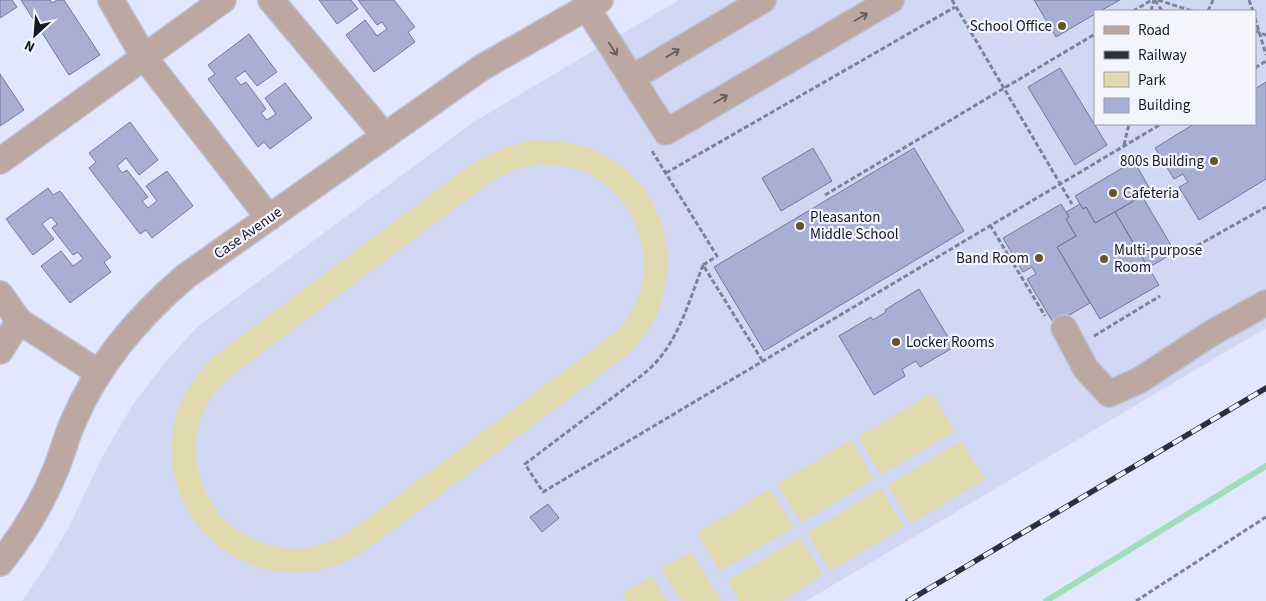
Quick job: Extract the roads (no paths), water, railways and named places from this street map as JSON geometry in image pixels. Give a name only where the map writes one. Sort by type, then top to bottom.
[{"type":"street","points":[[111,0],[144,57],[269,218]]},
{"type":"street","points":[[0,161],[223,0]]},
{"type":"street","points":[[271,0],[385,136]]},
{"type":"street","points":[[632,78],[762,0]]},
{"type":"street","points":[[593,4],[632,78],[666,132],[891,0]]},
{"type":"street","name":"Case Avenue","points":[[0,564],[12,549],[37,509],[55,470],[73,422],[99,374],[128,332],[160,298],[186,276],[481,68],[593,4]]},
{"type":"street","points":[[0,294],[18,321],[99,374]]},
{"type":"street","points":[[1064,328],[1086,369],[1109,394],[1140,380],[1210,334],[1266,303]]},
{"type":"street","points":[[0,351],[18,321]]},
{"type":"waterway","points":[[1046,601],[1266,466]]},
{"type":"railway","points":[[908,601],[1266,388]]},
{"type":"place","name":"School Office","points":[[1062,26]]},
{"type":"place","name":"800s Building","points":[[1214,161]]},
{"type":"place","name":"Cafeteria","points":[[1113,193]]},
{"type":"place","name":"Pleasanton Middle School","points":[[800,226]]},
{"type":"place","name":"Band Room","points":[[1039,258]]},
{"type":"place","name":"Multi-purpose Room","points":[[1104,259]]},
{"type":"place","name":"Locker Rooms","points":[[896,342]]}]
